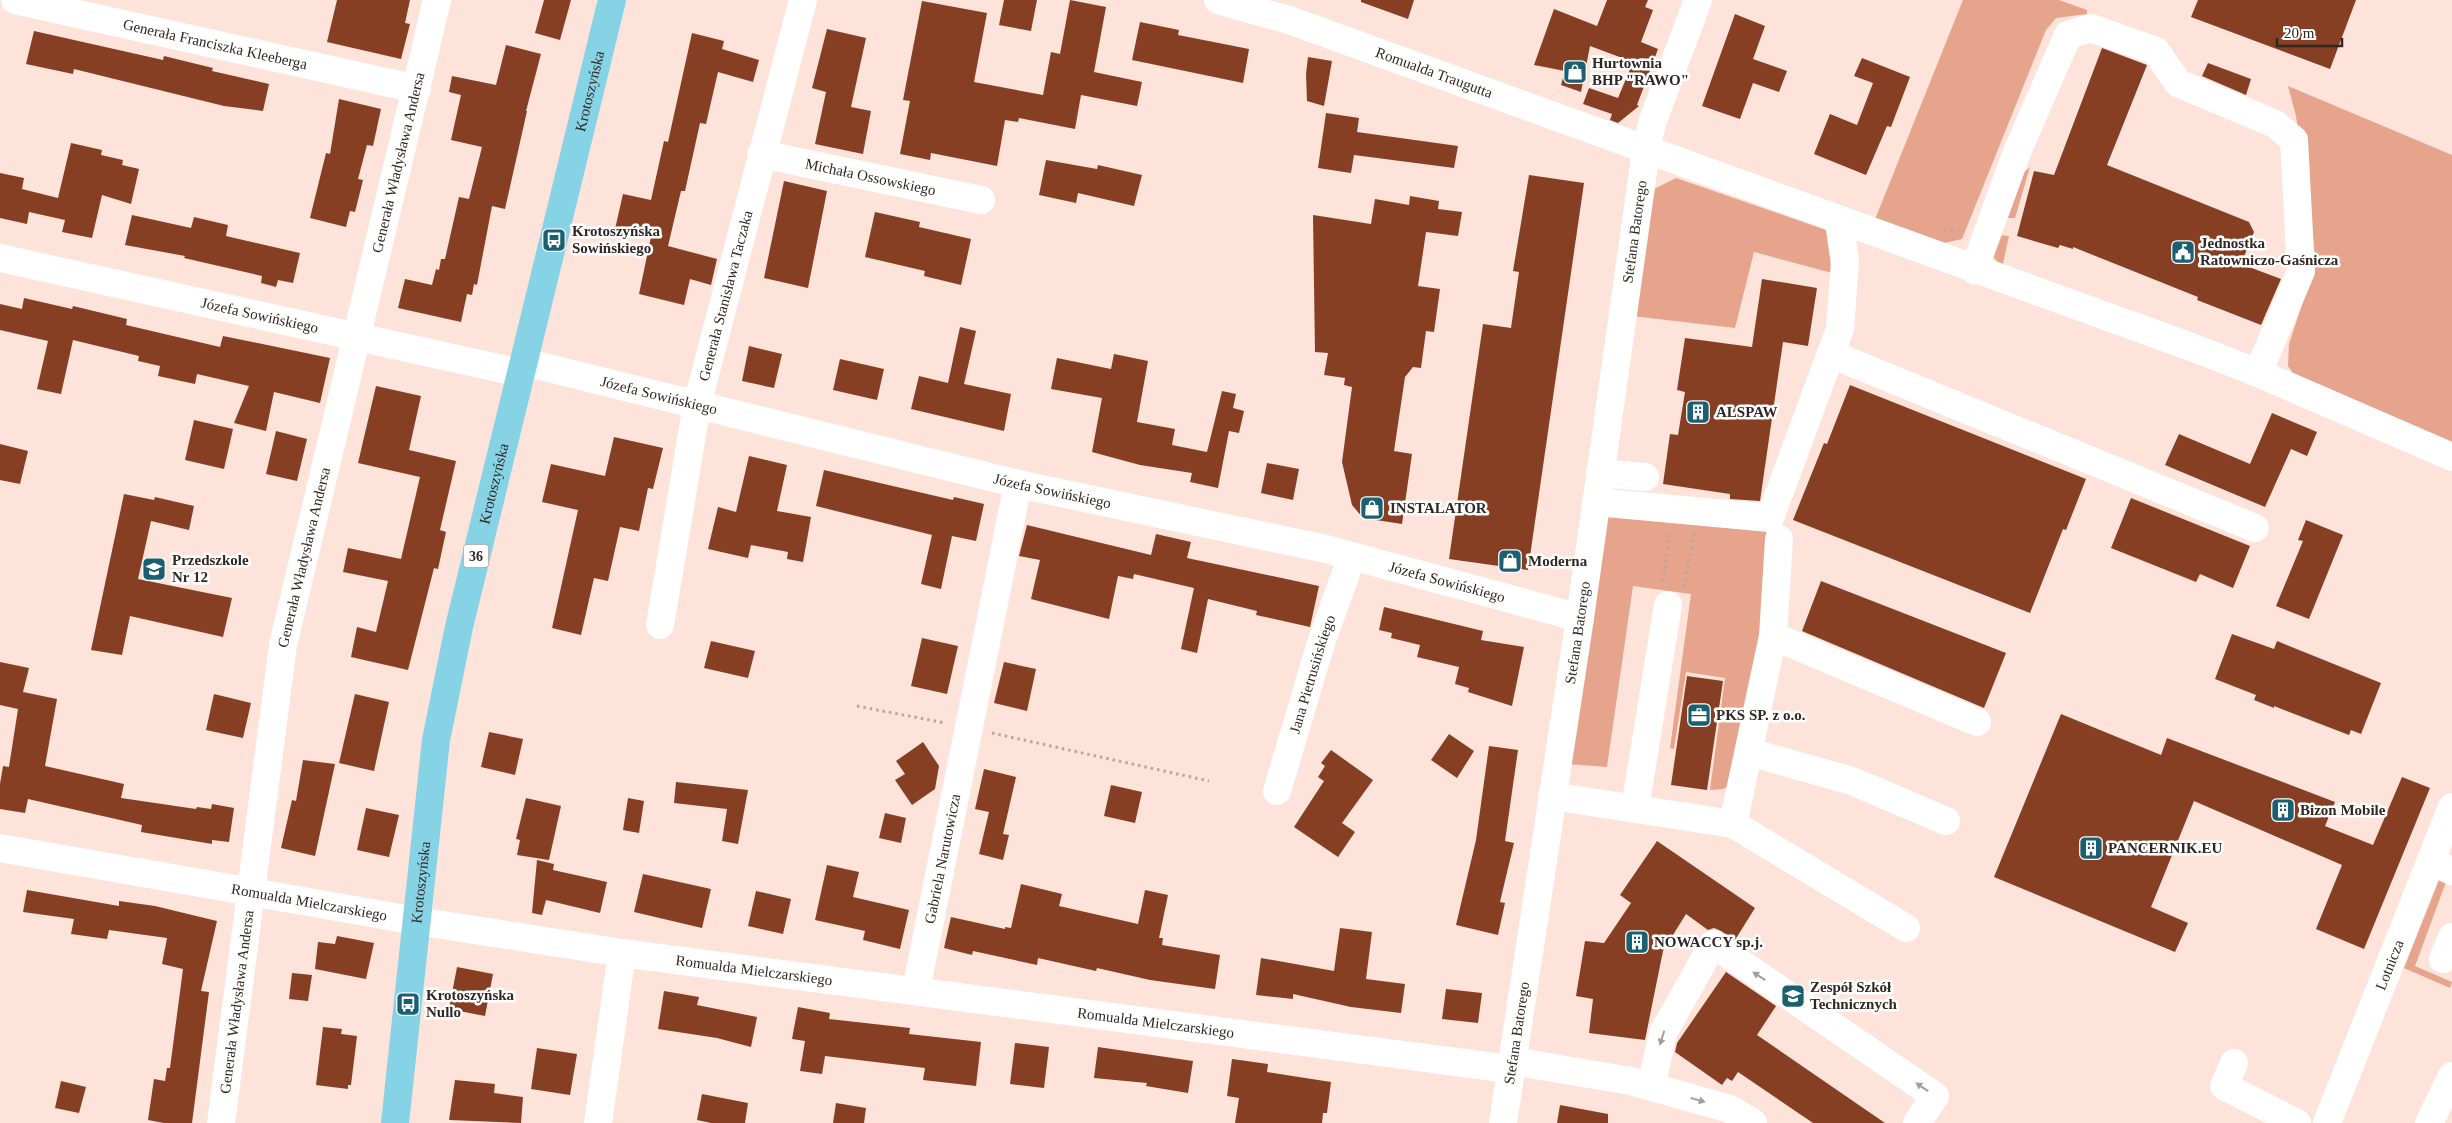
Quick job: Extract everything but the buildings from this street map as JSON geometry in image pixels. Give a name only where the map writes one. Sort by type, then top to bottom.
[{"type":"main road","name":"Krotoszyńska","points":[[395,1123],[436,740],[459,627],[612,0]]},
{"type":"street","name":"Generała Franciszka Kleeberga","points":[[15,0],[416,88]]},
{"type":"street","name":"Generała Władysława Andersa","points":[[221,1123],[252,891],[275,687],[282,644],[437,0]]},
{"type":"street","name":"Generała Stanisława Taczaka","points":[[660,625],[697,405],[802,0]]},
{"type":"street","name":"Romualda Traugutta","points":[[1218,0],[1292,21],[2258,373],[2452,457]]},
{"type":"street","name":"Stefana Batorego","points":[[1502,1123],[1580,618],[1646,151],[1652,123],[1698,0]]},
{"type":"street","points":[[1974,270],[2017,152],[2068,35],[2091,28],[2156,51],[2178,83],[2274,124],[2294,140],[2301,271],[2258,373]]},
{"type":"street","name":"Michała Ossowskiego","points":[[761,154],[981,200]]},
{"type":"street","points":[[1596,502],[1770,518],[1840,329],[1845,261],[1839,221]]},
{"type":"street","name":"Józefa Sowińskiego","points":[[0,258],[356,336],[522,368],[697,405],[1018,484],[1352,556],[1580,618]]},
{"type":"street","points":[[1831,354],[2255,528]]},
{"type":"street","points":[[1600,473],[1645,477]]},
{"type":"street","name":"Gabriela Narutowicza","points":[[916,990],[967,728],[1018,484]]},
{"type":"street","points":[[1733,824],[1773,636],[1779,539]]},
{"type":"street","name":"Jana Pietrusińskiego","points":[[1277,791],[1321,643],[1352,556]]},
{"type":"street","points":[[1636,808],[1671,597]]},
{"type":"street","points":[[1773,636],[1977,722]]},
{"type":"street","points":[[1749,752],[1852,781],[1946,821]]},
{"type":"street","points":[[1552,796],[1733,824],[1906,928]]},
{"type":"street","name":"Lotnicza","points":[[2326,1123],[2441,866],[2452,807]]},
{"type":"street","name":"Romualda Mielczarskiego","points":[[0,848],[417,921],[622,953],[1630,1081],[1730,1109],[1753,1123]]},
{"type":"street","points":[[1651,1087],[1663,1034],[1713,944],[1935,1096],[1917,1123]]},
{"type":"street","points":[[598,1123],[622,953]]},
{"type":"street","points":[[2234,1063],[2224,1086],[2297,1123]]},
{"type":"street","points":[[2428,1123],[2452,1076]]},
{"type":"path","points":[[1671,597],[1686,510]]},
{"type":"path","points":[[1671,597],[1686,510]]},
{"type":"path","points":[[857,706],[1209,781]]},
{"type":"shaded area","points":[[1963,0],[2059,0],[2087,10],[2087,14],[2056,18],[2046,30],[1962,239],[1935,245],[1874,222]]},
{"type":"shaded area","points":[[2288,86],[2452,155],[2452,451],[2302,386],[2288,366],[2289,344],[2316,262],[2296,116]]},
{"type":"shaded area","points":[[2030,167],[2015,218],[1997,218],[2007,188]]},
{"type":"shaded area","points":[[1676,178],[1826,230],[1832,273],[1754,252],[1735,328],[1632,316],[1650,191]]},
{"type":"shaded area","points":[[1991,234],[2009,236],[2002,268],[1989,251]]},
{"type":"shaded area","points":[[1605,515],[1770,532],[1775,535],[1739,770],[1733,784],[1723,789],[1710,790],[1725,678],[1686,672],[1674,749],[1670,748],[1691,594],[1633,586],[1607,767],[1567,764]]},
{"type":"shaded area","points":[[2439,880],[2446,882],[2415,966],[2452,982],[2450,988],[2404,968]]},
{"type":"place","name":"Hurtownia BHP \"RAWO\"","points":[[1575,72]]},
{"type":"place","name":"Krotoszyńska Sowińskiego","points":[[554,240]]},
{"type":"place","name":"Jednostka Ratowniczo-Gaśnicza","points":[[2183,252]]},
{"type":"place","name":"ALSPAW","points":[[1698,412]]},
{"type":"place","name":"INSTALATOR","points":[[1372,508]]},
{"type":"place","name":"Moderna","points":[[1510,561]]},
{"type":"place","name":"Przedszkole Nr 12","points":[[154,569]]},
{"type":"place","name":"PKS SP. z o.o.","points":[[1699,715]]},
{"type":"place","name":"Bizon Mobile","points":[[2283,810]]},
{"type":"place","name":"PANCERNIK.EU","points":[[2091,848]]},
{"type":"place","name":"NOWACCY sp.j.","points":[[1637,942]]},
{"type":"place","name":"Zespół Szkół Technicznych","points":[[1793,996]]},
{"type":"place","name":"Krotoszyńska Nullo","points":[[408,1004]]}]
